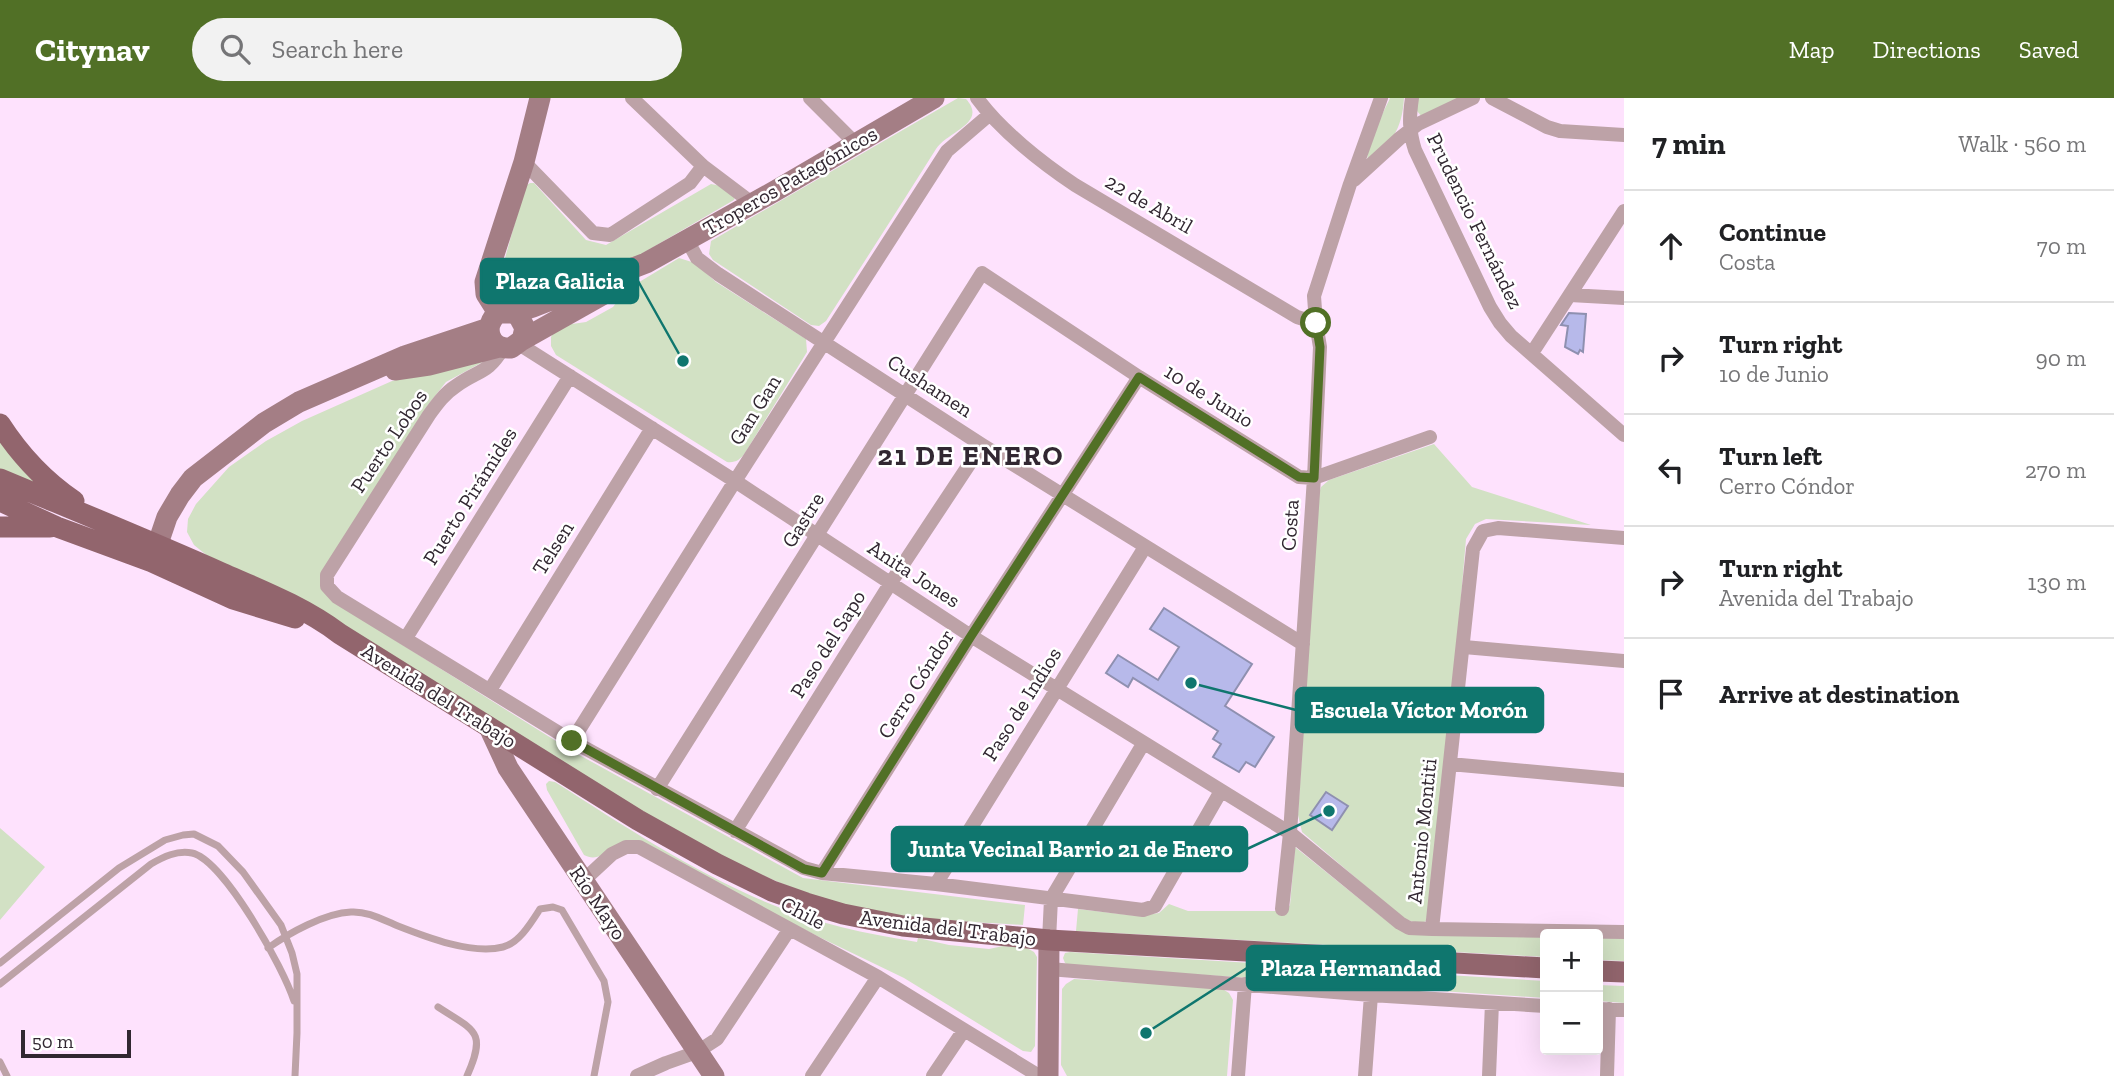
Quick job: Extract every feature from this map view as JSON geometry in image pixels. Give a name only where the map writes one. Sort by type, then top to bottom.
[{"type":"main road","points":[[506,333],[486,294],[485,282],[524,162],[540,98]]},
{"type":"main road","name":"Troperos Patagónicos","points":[[155,554],[223,454],[264,423],[299,402],[405,356],[506,333],[622,283],[646,263],[934,98]]},
{"type":"main road","points":[[0,424],[28,463],[54,488],[104,523]]},
{"type":"main road","name":"Avenida del Trabajo","points":[[0,479],[104,523],[155,554]]},
{"type":"main road","name":"Avenida del Trabajo","points":[[0,501],[57,527],[155,554],[288,602],[320,618],[340,634],[638,820],[746,880],[806,904],[902,926],[1049,940],[1540,968]]},
{"type":"main road","points":[[0,527],[57,527]]},
{"type":"main road","name":"Río Mayo","points":[[489,727],[508,768],[714,1076]]},
{"type":"main road","points":[[1048,1076],[1049,940]]},
{"type":"main road","points":[[1603,971],[1624,972]]},
{"type":"street","points":[[632,98],[703,166],[751,204]]},
{"type":"street","points":[[810,98],[856,144]]},
{"type":"street","name":"22 de Abril","points":[[977,98],[989,115],[1075,185],[1297,317],[1316,323]]},
{"type":"street","name":"Costa","points":[[1282,909],[1290,833],[1314,478],[1320,347],[1314,296],[1381,98]]},
{"type":"street","name":"Prudencio Fernández","points":[[1412,98],[1409,131],[1415,150],[1500,323],[1511,336],[1624,435]]},
{"type":"street","points":[[1350,184],[1418,124],[1473,98]]},
{"type":"street","points":[[1492,98],[1560,131],[1624,135]]},
{"type":"street","name":"Gan Gan","points":[[572,741],[947,150],[989,115]]},
{"type":"street","points":[[524,162],[593,233],[610,234],[690,183],[703,166]]},
{"type":"street","points":[[1532,353],[1624,211]]},
{"type":"street","name":"Cushamen","points":[[687,240],[697,258],[823,342],[1144,547],[1303,644]]},
{"type":"street","name":"10 de Junio","points":[[982,273],[1139,377],[1299,477],[1314,478]]},
{"type":"street","name":"Gastre","points":[[657,789],[982,273]]},
{"type":"street","points":[[1570,295],[1624,298]]},
{"type":"street","name":"Anita Jones","points":[[506,333],[971,636],[1290,833]]},
{"type":"street","name":"Puerto Lobos","points":[[327,575],[429,415],[457,385],[492,365],[506,333]]},
{"type":"street","name":"Puerto Pirámides","points":[[406,638],[570,376]]},
{"type":"street","name":"Cerro Cóndor","points":[[822,873],[1139,377]]},
{"type":"street","name":"Telsen","points":[[490,690],[652,428]]},
{"type":"street","points":[[1314,478],[1430,437]]},
{"type":"street","name":"Paso del Sapo","points":[[735,831],[890,584],[982,445]]},
{"type":"street","name":"Antonio Montiti","points":[[1432,929],[1473,548],[1483,531],[1498,528],[1624,538]]},
{"type":"street","name":"Paso de Indios","points":[[936,884],[1144,547]]},
{"type":"street","name":"Avenida del Trabajo","points":[[327,575],[327,586],[337,597],[572,741],[804,869],[1143,910],[1155,906],[1221,791]]},
{"type":"street","points":[[1464,646],[1624,661]]},
{"type":"street","points":[[1049,940],[1051,899],[1143,744]]},
{"type":"street","points":[[1450,764],[1624,780]]},
{"type":"street","points":[[1290,833],[1409,928],[1624,932]]},
{"type":"street","name":"Chile","points":[[584,880],[612,854],[626,847],[639,847],[878,977],[1039,1076]]},
{"type":"street","points":[[637,1076],[697,1052],[717,1039],[789,930]]},
{"type":"street","name":"Avenida del Trabajo","points":[[1049,969],[1540,1006]]},
{"type":"street","points":[[813,1076],[878,977]]},
{"type":"street","points":[[1238,1076],[1245,984]]},
{"type":"street","points":[[1365,1076],[1370,995]]},
{"type":"street","points":[[1489,1076],[1492,1003]]},
{"type":"street","points":[[1607,1076],[1610,1009]]},
{"type":"street","points":[[933,1076],[964,1030]]},
{"type":"lane","points":[[0,963],[119,868],[147,850],[183,835],[194,834],[218,846],[243,872],[281,925],[297,974],[295,1076]]},
{"type":"lane","points":[[0,984],[151,864],[168,855],[190,852],[202,857],[238,898],[291,990],[297,1008]]},
{"type":"lane","points":[[268,948],[285,935],[328,917],[351,912],[370,915],[445,942],[479,948],[503,947],[517,939],[540,909],[553,906],[562,910],[604,981],[608,1002],[594,1076]]},
{"type":"lane","points":[[438,1007],[467,1026],[477,1037],[478,1045],[467,1076]]},
{"type":"lane","points":[[0,1062],[7,1076]]},
{"type":"green space","points":[[958,98],[966,99],[972,107],[969,121],[936,149],[826,321],[819,326],[811,325],[713,260],[709,254],[711,241]]},
{"type":"green space","points":[[1390,98],[1404,98],[1401,119],[1389,142],[1368,165],[1371,140]]},
{"type":"green space","points":[[1415,98],[1461,98],[1423,118],[1417,111]]},
{"type":"green space","points":[[534,183],[586,240],[606,245],[711,184],[721,186],[735,197],[619,267],[568,279],[526,305],[502,303],[497,287],[525,186]]},
{"type":"green space","points":[[679,258],[695,263],[716,282],[806,339],[807,352],[745,453],[735,461],[727,462],[556,355],[551,346],[551,337],[555,330],[565,325],[586,322],[613,307],[626,290]]},
{"type":"green space","points":[[480,358],[484,361],[446,382],[428,405],[325,569],[331,600],[572,751],[803,878],[1025,905],[1023,925],[879,913],[813,896],[756,872],[682,835],[210,558],[194,545],[187,532],[188,519],[196,504],[229,467],[266,441],[302,421],[392,381]]},
{"type":"green space","points":[[0,435],[37,485],[0,471]]},
{"type":"green space","points":[[1434,444],[1472,487],[1591,525],[1486,519],[1475,524],[1466,539],[1428,912],[1426,921],[1420,924],[1404,919],[1302,832],[1298,815],[1318,497],[1321,487],[1329,480]]},
{"type":"green space","points":[[549,781],[555,782],[685,862],[786,910],[841,927],[917,942],[918,938],[949,945],[989,949],[1003,946],[1027,948],[1037,957],[1035,1046],[1031,1052],[1023,1051],[904,978],[631,840],[596,857],[584,855],[547,790],[546,784]]},
{"type":"green space","points":[[0,828],[45,867],[0,920]]},
{"type":"green space","points":[[1295,847],[1402,930],[1540,937],[1540,957],[1076,931],[1078,909],[1138,916],[1159,913],[1169,904],[1188,911],[1286,911],[1290,905]]},
{"type":"green space","points":[[1603,938],[1624,938],[1624,961],[1603,960]]},
{"type":"green space","points":[[1065,953],[1540,981],[1540,998],[1070,966],[1063,958]]},
{"type":"green space","points":[[1074,979],[1221,988],[1229,993],[1233,1000],[1227,1076],[1067,1076],[1061,1065],[1062,989]]},
{"type":"green space","points":[[1603,985],[1624,986],[1624,1003],[1603,1001]]},
{"type":"building","points":[[1569,313],[1586,314],[1583,352],[1580,350],[1578,354],[1565,347],[1568,326],[1561,325]]},
{"type":"building","points":[[1164,608],[1252,664],[1225,706],[1274,737],[1255,767],[1246,762],[1239,772],[1213,757],[1221,744],[1213,739],[1218,731],[1133,678],[1128,687],[1106,673],[1118,655],[1158,680],[1179,647],[1150,629]]},
{"type":"building","points":[[1326,792],[1348,806],[1332,830],[1310,815]]},
{"type":"place","name":"Plaza Galicia","points":[[683,361]]},
{"type":"place","name":"Escuela Víctor Morón","points":[[1191,683]]},
{"type":"place","name":"Junta Vecinal Barrio 21 de Enero","points":[[1329,811]]},
{"type":"place","name":"Plaza Hermandad","points":[[1146,1033]]},
{"type":"district","name":"21 DE ENERO","points":[[971,455]]},
{"type":"route","points":[[572,741],[804,869],[822,873],[1139,377],[1299,477],[1314,478],[1320,347],[1316,323]]}]
